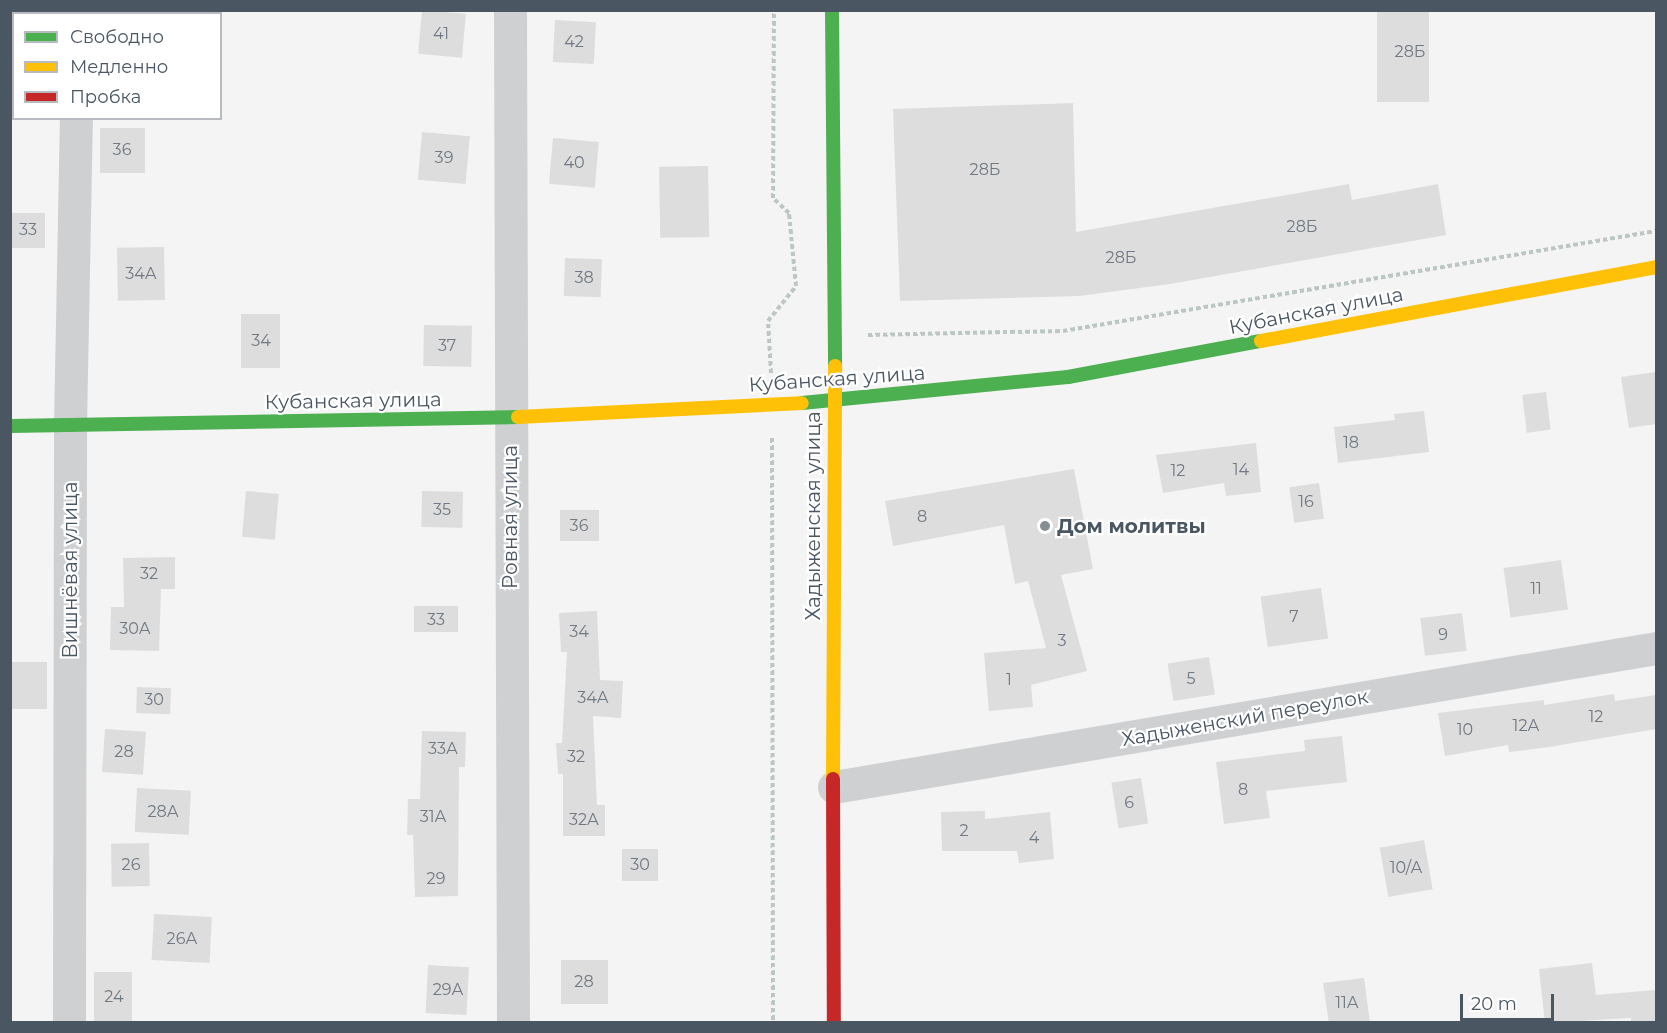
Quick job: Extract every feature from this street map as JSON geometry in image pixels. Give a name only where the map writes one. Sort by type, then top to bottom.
[{"type":"street","name":"Ровная улица","points":[[510,10],[513,1023]]},
{"type":"street","name":"Хадыженская улица","points":[[832,10],[837,335],[832,402],[834,1023]]},
{"type":"street","name":"Вишнёвая улица","points":[[69,1023],[70,426],[76,120]]},
{"type":"street","name":"Кубанская улица","points":[[10,426],[510,417],[832,402],[1068,377],[1656,267]]},
{"type":"street","name":"Хадыженский переулок","points":[[834,787],[1656,648]]},
{"type":"path","points":[[773,1023],[772,405],[768,321],[796,286],[789,213],[773,198],[774,10]]},
{"type":"path","points":[[837,335],[1063,331],[1656,231]]},
{"type":"building","points":[[422,10],[466,14],[462,58],[418,54]]},
{"type":"building","points":[[1377,10],[1429,10],[1429,102],[1377,102]]},
{"type":"building","points":[[555,20],[596,22],[594,64],[553,62]]},
{"type":"building","points":[[1073,103],[1076,232],[1349,184],[1352,200],[1438,184],[1446,235],[1170,284],[1079,296],[900,301],[893,109]]},
{"type":"building","points":[[100,128],[145,128],[145,173],[100,173]]},
{"type":"building","points":[[422,132],[470,136],[466,184],[418,180]]},
{"type":"building","points":[[553,138],[599,142],[595,188],[549,184]]},
{"type":"building","points":[[708,166],[709,237],[660,238],[659,167]]},
{"type":"building","points":[[10,213],[45,213],[45,248],[10,248]]},
{"type":"building","points":[[164,247],[165,300],[118,301],[117,248]]},
{"type":"building","points":[[565,258],[602,259],[601,297],[564,296]]},
{"type":"building","points":[[241,314],[280,314],[280,368],[241,368]]},
{"type":"building","points":[[424,325],[472,326],[471,367],[423,366]]},
{"type":"building","points":[[1656,372],[1656,424],[1629,428],[1621,377]]},
{"type":"building","points":[[1546,392],[1551,430],[1527,433],[1522,395]]},
{"type":"building","points":[[1424,411],[1429,452],[1338,463],[1334,427],[1395,420],[1394,414]]},
{"type":"building","points":[[1256,443],[1261,492],[1226,496],[1224,483],[1163,493],[1156,455]]},
{"type":"building","points":[[1074,469],[1093,569],[1061,575],[1087,671],[1031,685],[1033,707],[989,711],[984,653],[1046,648],[1028,581],[1015,584],[1004,525],[893,546],[885,501]]},
{"type":"building","points":[[1319,483],[1324,519],[1294,523],[1289,487]]},
{"type":"building","points":[[246,491],[279,494],[275,540],[242,537]]},
{"type":"building","points":[[422,491],[463,492],[462,528],[421,527]]},
{"type":"building","points":[[560,510],[599,510],[599,541],[560,541]]},
{"type":"building","points":[[175,557],[175,589],[161,589],[159,651],[110,650],[111,607],[124,607],[123,558]]},
{"type":"building","points":[[1561,560],[1568,610],[1511,618],[1504,568]]},
{"type":"building","points":[[1321,588],[1328,639],[1268,647],[1261,596]]},
{"type":"building","points":[[414,606],[458,606],[458,632],[414,632]]},
{"type":"building","points":[[597,611],[600,680],[623,681],[621,718],[593,716],[597,805],[605,805],[605,836],[563,836],[563,774],[558,774],[556,743],[562,743],[567,652],[561,652],[559,613]]},
{"type":"building","points":[[1462,613],[1467,651],[1425,656],[1420,618]]},
{"type":"building","points":[[1209,657],[1215,695],[1173,701],[1168,664]]},
{"type":"building","points":[[10,662],[47,662],[47,709],[10,709]]},
{"type":"building","points":[[137,687],[171,688],[170,714],[136,713]]},
{"type":"building","points":[[1614,694],[1615,701],[1656,695],[1656,729],[1549,747],[1509,752],[1508,745],[1445,756],[1438,713],[1544,700],[1544,705]]},
{"type":"building","points":[[105,729],[146,732],[143,775],[102,772]]},
{"type":"building","points":[[422,731],[466,732],[465,767],[459,767],[458,896],[415,897],[413,835],[407,835],[408,799],[420,799]]},
{"type":"building","points":[[1342,736],[1347,782],[1266,791],[1270,818],[1224,824],[1216,762],[1305,751],[1304,740]]},
{"type":"building","points":[[1141,778],[1148,823],[1119,828],[1111,783]]},
{"type":"building","points":[[137,788],[191,791],[189,835],[135,832]]},
{"type":"building","points":[[985,811],[985,819],[1050,812],[1054,859],[1019,863],[1017,851],[942,851],[941,812]]},
{"type":"building","points":[[1424,840],[1433,889],[1388,897],[1380,848]]},
{"type":"building","points":[[149,843],[150,886],[112,887],[111,844]]},
{"type":"building","points":[[622,849],[658,849],[658,881],[622,881]]},
{"type":"building","points":[[154,914],[212,917],[210,963],[152,960]]},
{"type":"building","points":[[561,960],[608,960],[608,1004],[561,1004]]},
{"type":"building","points":[[1592,963],[1596,995],[1656,990],[1656,1023],[1631,1023],[1631,1018],[1545,1023],[1539,969]]},
{"type":"building","points":[[428,965],[469,967],[466,1015],[425,1013]]},
{"type":"building","points":[[94,972],[132,972],[132,1022],[94,1022]]},
{"type":"building","points":[[1364,978],[1370,1023],[1329,1023],[1323,983]]},
{"type":"traffic: fast","points":[[832,10],[835,366]]},
{"type":"traffic: fast","points":[[802,403],[1068,377],[1261,341]]},
{"type":"traffic: fast","points":[[10,426],[518,417]]},
{"type":"traffic: slow","points":[[1261,341],[1656,267]]},
{"type":"traffic: slow","points":[[833,779],[835,366]]},
{"type":"traffic: slow","points":[[518,417],[802,403]]},
{"type":"traffic: jam","points":[[833,779],[834,1022]]},
{"type":"place","name":"Дом молитвы","points":[[1045,526]]}]
